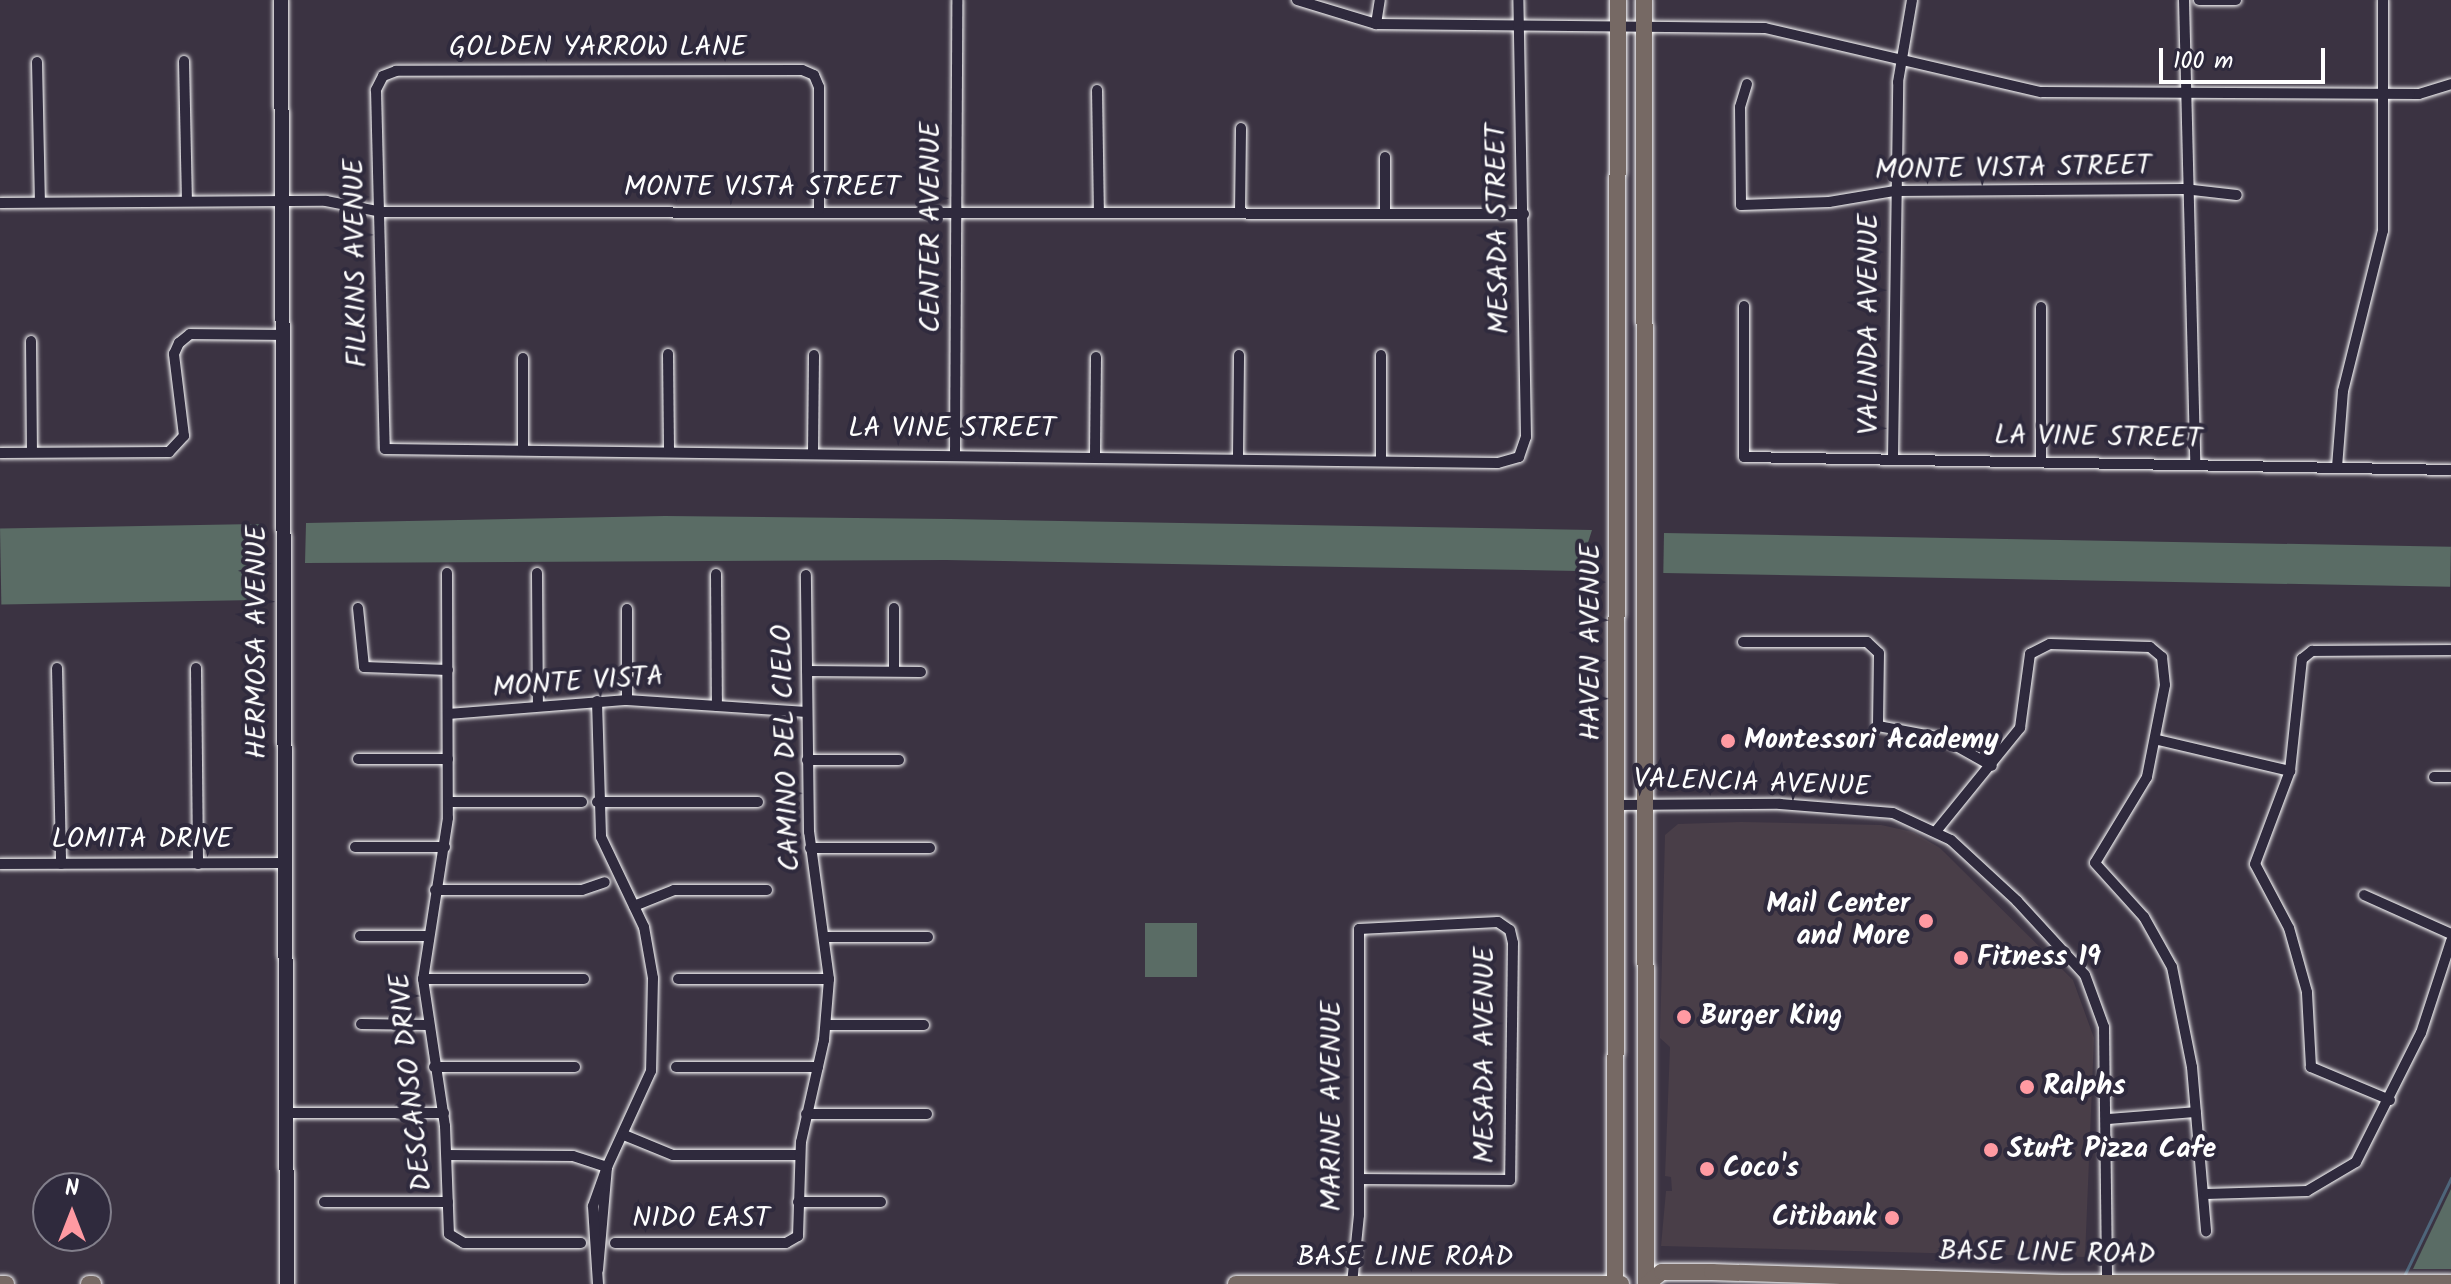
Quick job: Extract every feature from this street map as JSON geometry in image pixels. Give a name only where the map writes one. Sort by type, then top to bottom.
[{"type":"main road","name":"HAVEN AVENUE","points":[[1615,1284],[1618,0]]},
{"type":"main road","name":"HAVEN AVENUE","points":[[1644,0],[1646,1284]]},
{"type":"main road","name":"BASE LINE ROAD","points":[[1646,1284],[1662,1272],[2107,1283],[2451,1283]]},
{"type":"main road","name":"BASE LINE ROAD","points":[[1236,1284],[1621,1284]]},
{"type":"street","name":"HERMOSA AVENUE","points":[[281,0],[289,1113],[287,1284]]},
{"type":"street","name":"CENTER AVENUE","points":[[955,453],[957,0]]},
{"type":"street","points":[[1297,0],[1376,24],[1644,24],[1765,28],[2041,92],[2419,94],[2451,84]]},
{"type":"street","points":[[1376,24],[1380,0]]},
{"type":"street","name":"MESADA STREET","points":[[1518,0],[1526,437],[1519,457]]},
{"type":"street","name":"VALINDA AVENUE","points":[[1893,458],[1895,191],[1900,60],[1912,0]]},
{"type":"street","points":[[2184,0],[2184,189],[2195,264],[2195,464]]},
{"type":"street","points":[[2199,0],[2236,0]]},
{"type":"street","points":[[2337,467],[2343,391],[2383,231],[2383,0]]},
{"type":"street","points":[[184,61],[187,201]]},
{"type":"street","points":[[37,62],[40,202]]},
{"type":"street","name":"GOLDEN YARROW LANE","points":[[383,76],[396,71],[814,75],[819,210]]},
{"type":"street","name":"FILKINS AVENUE","points":[[383,76],[376,90],[382,212],[385,449]]},
{"type":"street","name":"MONTE VISTA STREET","points":[[1747,84],[1740,107],[1741,205],[1829,202],[1895,191],[2184,189],[2237,195]]},
{"type":"street","points":[[1097,90],[1099,213]]},
{"type":"street","points":[[1240,212],[1241,128]]},
{"type":"street","points":[[1385,157],[1385,212]]},
{"type":"street","name":"MONTE VISTA STREET","points":[[0,203],[282,200],[382,212],[819,210],[956,215],[1240,212],[1524,214]]},
{"type":"street","name":"LA VINE STREET","points":[[1744,306],[1744,457],[2041,460],[2451,470]]},
{"type":"street","points":[[2041,307],[2041,460]]},
{"type":"street","points":[[0,453],[177,447],[184,436],[174,354],[179,343],[190,334],[284,335]]},
{"type":"street","points":[[31,341],[32,452]]},
{"type":"street","points":[[668,354],[669,450]]},
{"type":"street","points":[[813,452],[814,355]]},
{"type":"street","points":[[1238,455],[1239,355]]},
{"type":"street","points":[[1381,355],[1381,459]]},
{"type":"street","points":[[1095,454],[1096,357]]},
{"type":"street","points":[[523,358],[523,450]]},
{"type":"street","name":"LA VINE STREET","points":[[385,449],[1238,455],[1498,463],[1519,457]]},
{"type":"street","name":"DESCANSO DRIVE","points":[[447,573],[449,802],[445,847],[426,936],[423,979],[427,1025],[444,1113],[449,1234],[464,1243],[581,1243]]},
{"type":"street","points":[[537,573],[538,706]]},
{"type":"street","points":[[716,574],[717,706]]},
{"type":"street","name":"CAMINO DEL CIELO","points":[[786,1243],[798,1236],[800,1155],[826,1025],[829,979],[826,937],[810,848],[806,575]]},
{"type":"street","points":[[358,608],[364,667],[448,670]]},
{"type":"street","points":[[894,608],[894,671]]},
{"type":"street","points":[[627,609],[627,700]]},
{"type":"street","points":[[1743,642],[1867,642],[1879,653],[1878,726],[1942,738],[1992,766]]},
{"type":"street","points":[[1937,830],[2020,728],[2030,654],[2050,644],[2150,647],[2162,657],[2158,740],[2147,777],[2095,863],[2144,917],[2172,967],[2196,1112],[2197,1172],[2206,1194],[2206,1231]]},
{"type":"street","points":[[2390,1100],[2311,1067],[2307,992],[2289,928],[2255,864],[2290,771],[2302,659],[2312,651],[2451,650]]},
{"type":"street","points":[[57,668],[61,864]]},
{"type":"street","points":[[196,668],[198,864]]},
{"type":"street","points":[[807,671],[921,672]]},
{"type":"street","name":"MONTE VISTA","points":[[448,714],[627,700],[807,712]]},
{"type":"street","points":[[597,701],[597,802],[604,849],[634,906],[652,960],[652,1061],[641,1104],[607,1167],[593,1206],[592,1258],[598,1270]]},
{"type":"street","points":[[2158,740],[2290,771]]},
{"type":"street","points":[[358,759],[448,759]]},
{"type":"street","points":[[807,760],[899,760]]},
{"type":"street","points":[[2434,777],[2451,777]]},
{"type":"street","points":[[449,802],[582,802]]},
{"type":"street","points":[[597,802],[758,802]]},
{"type":"street","name":"VALENCIA AVENUE","points":[[1617,805],[1858,809],[1937,830],[2017,901],[2085,975],[2104,1027],[2107,1283]]},
{"type":"street","points":[[355,847],[445,847]]},
{"type":"street","points":[[810,848],[930,848]]},
{"type":"street","name":"LOMITA DRIVE","points":[[0,864],[285,863]]},
{"type":"street","points":[[435,890],[582,890],[605,882]]},
{"type":"street","points":[[634,906],[674,890],[767,890]]},
{"type":"street","points":[[2364,895],[2451,934]]},
{"type":"street","name":"MARINE AVENUE","points":[[1352,1284],[1359,1179],[1359,929],[1498,922],[1510,930]]},
{"type":"street","name":"MESADA AVENUE","points":[[1359,1179],[1510,1180],[1510,930]]},
{"type":"street","points":[[360,936],[426,936]]},
{"type":"street","points":[[826,937],[928,937]]},
{"type":"street","points":[[2206,1194],[2307,1191],[2334,1180],[2356,1162],[2390,1100],[2421,1033],[2451,941]]},
{"type":"street","points":[[423,979],[584,979]]},
{"type":"street","points":[[678,979],[829,979]]},
{"type":"street","points":[[361,1024],[427,1025]]},
{"type":"street","points":[[826,1025],[924,1025]]},
{"type":"street","points":[[434,1067],[575,1067]]},
{"type":"street","points":[[676,1067],[818,1067]]},
{"type":"street","points":[[2107,1119],[2196,1112]]},
{"type":"street","points":[[289,1113],[444,1113]]},
{"type":"street","points":[[806,1114],[927,1114]]},
{"type":"street","points":[[624,1135],[673,1155],[800,1155]]},
{"type":"street","points":[[447,1155],[565,1155],[607,1167]]},
{"type":"street","points":[[598,1284],[607,1167]]},
{"type":"street","points":[[324,1202],[448,1202]]},
{"type":"street","points":[[798,1202],[881,1202]]},
{"type":"street","name":"NIDO EAST","points":[[615,1243],[786,1243]]},
{"type":"shaded area","points":[[1678,824],[1881,825],[1913,832],[1940,848],[2073,980],[2094,1038],[2085,1257],[1661,1246],[1666,1191],[1672,1191],[1671,1177],[1665,1176],[1670,1047],[1660,1038],[1665,835]]},
{"type":"green space","points":[[665,516],[1592,530],[1579,571],[946,560],[305,563],[306,523]]},
{"type":"green space","points":[[262,524],[263,600],[1,605],[0,529]]},
{"type":"green space","points":[[1664,533],[2451,547],[2450,587],[1663,573]]},
{"type":"green space","points":[[1145,923],[1197,923],[1197,977],[1145,977]]},
{"type":"green space","points":[[2451,1189],[2451,1269],[2413,1269]]},
{"type":"waterway","points":[[2404,1276],[2451,1178]]},
{"type":"place","name":"Montessori Academy","points":[[1728,741]]},
{"type":"place","name":"Mail Center and More","points":[[1926,921]]},
{"type":"place","name":"Fitness 19","points":[[1961,958]]},
{"type":"place","name":"Burger King","points":[[1684,1017]]},
{"type":"place","name":"Ralphs","points":[[2027,1087]]},
{"type":"place","name":"Stuft Pizza Cafe","points":[[1991,1150]]},
{"type":"place","name":"Coco's","points":[[1707,1169]]},
{"type":"place","name":"Citibank","points":[[1892,1218]]}]
